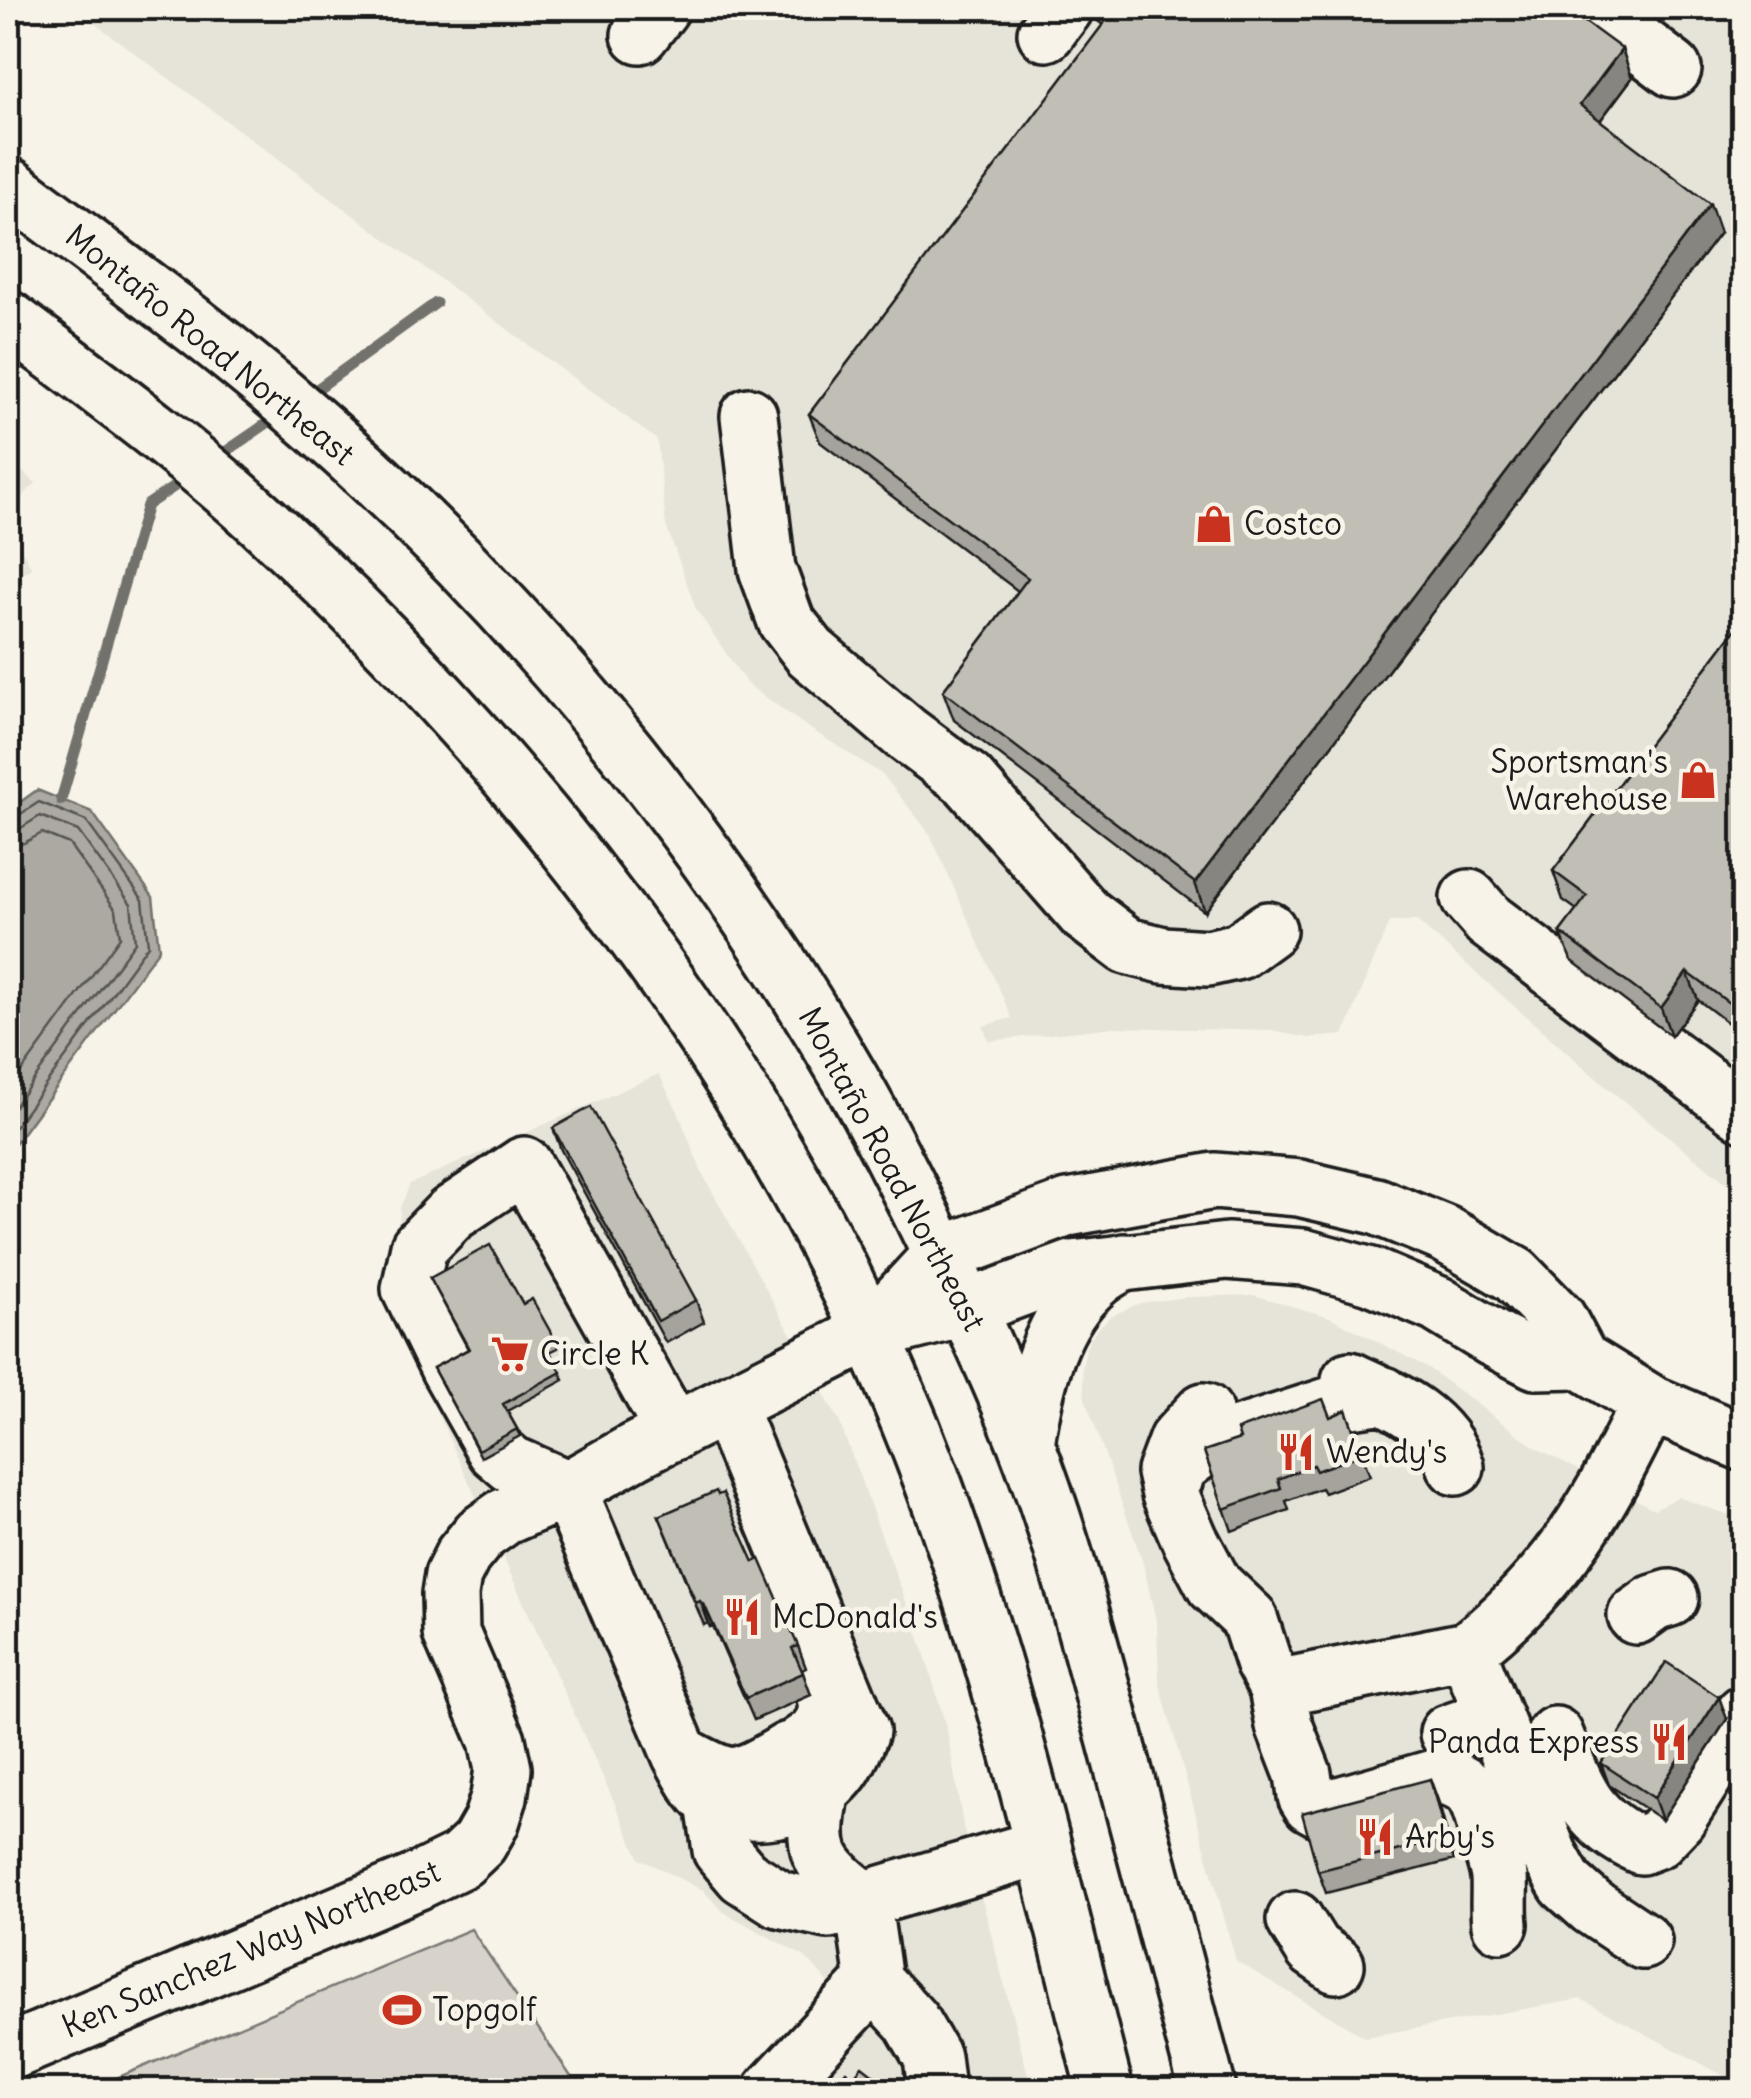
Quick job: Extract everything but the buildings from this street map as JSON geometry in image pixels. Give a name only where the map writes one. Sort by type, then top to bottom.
[{"type":"main road","points":[[1592,8],[1673,69]]},
{"type":"main road","name":"Montaño Road Northeast","points":[[8,186],[294,406],[493,596],[629,756],[750,919],[886,1144],[967,1308],[1026,1444],[1077,1598],[1208,2090]]},
{"type":"main road","points":[[8,318],[136,416],[256,516],[412,666],[486,748],[650,957],[746,1099],[870,1333],[919,1448],[962,1566],[1011,1722],[1105,2090]]},
{"type":"main road","points":[[750,416],[767,569],[786,621],[810,652],[905,733],[968,780],[1085,914],[1127,946],[1163,955],[1208,958],[1238,951],[1268,930]]},
{"type":"main road","points":[[1469,898],[1489,921],[1744,1112]]},
{"type":"main road","points":[[674,1432],[524,1165],[451,1214],[419,1246],[410,1289],[450,1368],[495,1450],[511,1464],[568,1488],[680,1754],[698,1786],[714,1803],[748,1812],[782,1810],[804,1761]]},
{"type":"main road","points":[[870,1333],[941,1255],[1068,1208],[1214,1181],[1299,1188],[1376,1206],[1446,1234],[1515,1276],[1558,1319],[1580,1360],[1650,1403],[1744,1444]]},
{"type":"main road","points":[[870,1333],[967,1308],[1072,1269],[1227,1251],[1302,1257],[1371,1276],[1437,1304],[1494,1340],[1536,1360],[1580,1360]]},
{"type":"main road","points":[[1026,1444],[1034,1390],[1066,1317],[1098,1279],[1124,1262]]},
{"type":"main road","name":"Ken Sanchez Way Northeast","points":[[8,2053],[460,1860],[479,1843],[492,1822],[503,1769],[497,1740],[452,1632],[450,1594],[453,1574],[462,1555],[480,1534],[504,1516],[568,1488],[870,1333]]},
{"type":"main road","points":[[1318,1370],[1384,1395],[1415,1413],[1440,1435],[1456,1466]]},
{"type":"main road","points":[[1170,1494],[1178,1468],[1207,1445],[1344,1401],[1384,1395]]},
{"type":"main road","points":[[1277,1688],[1467,1650],[1502,1624],[1561,1556],[1600,1499],[1650,1403]]},
{"type":"main road","points":[[680,1754],[736,1776],[764,1764],[847,1764],[861,1731],[727,1406]]},
{"type":"main road","points":[[1204,1411],[1177,1440],[1165,1472],[1190,1540],[1214,1584],[1262,1608],[1264,1662],[1277,1688],[1284,1725],[1285,1780],[1322,1810],[1437,1777],[1455,1778],[1470,1789],[1480,1808],[1498,1876],[1497,1906],[1537,1910],[1592,1907],[1642,1941]]},
{"type":"main road","points":[[1467,1650],[1514,1733],[1549,1854],[1566,1884],[1537,1910]]},
{"type":"main road","points":[[1514,1733],[1576,1788],[1600,1821],[1641,1846],[1657,1840],[1678,1818],[1744,1714]]},
{"type":"main road","points":[[804,1761],[816,1819],[816,1844],[825,1865],[841,1884],[862,1898],[874,1980],[910,2021],[932,2058],[936,2090]]},
{"type":"main road","points":[[714,1803],[721,1850],[743,1876],[779,1899],[828,1910],[1044,1847]]},
{"type":"main road","points":[[1295,1920],[1313,1949],[1336,1965]]},
{"type":"main road","points":[[772,2090],[874,1980]]},
{"type":"shaded area","points":[[74,8],[1743,8],[1743,1196],[1610,1090],[1417,921],[1389,922],[1344,1035],[1309,1038],[1272,1031],[1114,1027],[989,1041],[983,1026],[1012,1018],[930,834],[883,775],[747,684],[696,609],[666,525],[657,440]]},
{"type":"shaded area","points":[[8,460],[36,483],[23,496],[12,533],[32,568],[8,582]]},
{"type":"shaded area","points":[[659,1074],[702,1173],[839,1421],[922,1645],[947,1730],[964,1831],[1032,2090],[740,2090],[829,1983],[805,1957],[722,1911],[703,1890],[640,1859],[394,1317],[400,1208],[410,1184]]},
{"type":"shaded area","points":[[1253,1295],[1330,1317],[1428,1368],[1535,1447],[1654,1509],[1678,1497],[1743,1520],[1743,2086],[1581,1999],[1365,2037],[1236,1961],[1159,1681],[1157,1625],[1143,1563],[1085,1398],[1082,1369],[1086,1347],[1097,1329],[1111,1316],[1140,1303]]},
{"type":"shaded area","name":"Topgolf","points":[[471,1929],[580,2090],[88,2090]]},
{"type":"water","points":[[37,790],[92,812],[153,897],[159,949],[13,1146],[8,1147],[8,811]]},
{"type":"waterway","points":[[306,397],[436,303]]},
{"type":"waterway","points":[[215,459],[282,413]]},
{"type":"waterway","points":[[61,800],[147,505],[187,478]]},
{"type":"place","name":"Costco","points":[[1214,524]]},
{"type":"place","name":"Sportsman's Warehouse","points":[[1698,780]]},
{"type":"place","name":"Circle K","points":[[510,1354]]},
{"type":"place","name":"Wendy's","points":[[1296,1452]]},
{"type":"place","name":"McDonald's","points":[[742,1617]]},
{"type":"place","name":"Panda Express","points":[[1669,1742]]},
{"type":"place","name":"Arby's","points":[[1375,1837]]},
{"type":"place","name":"Topgolf","points":[[402,2010]]}]
